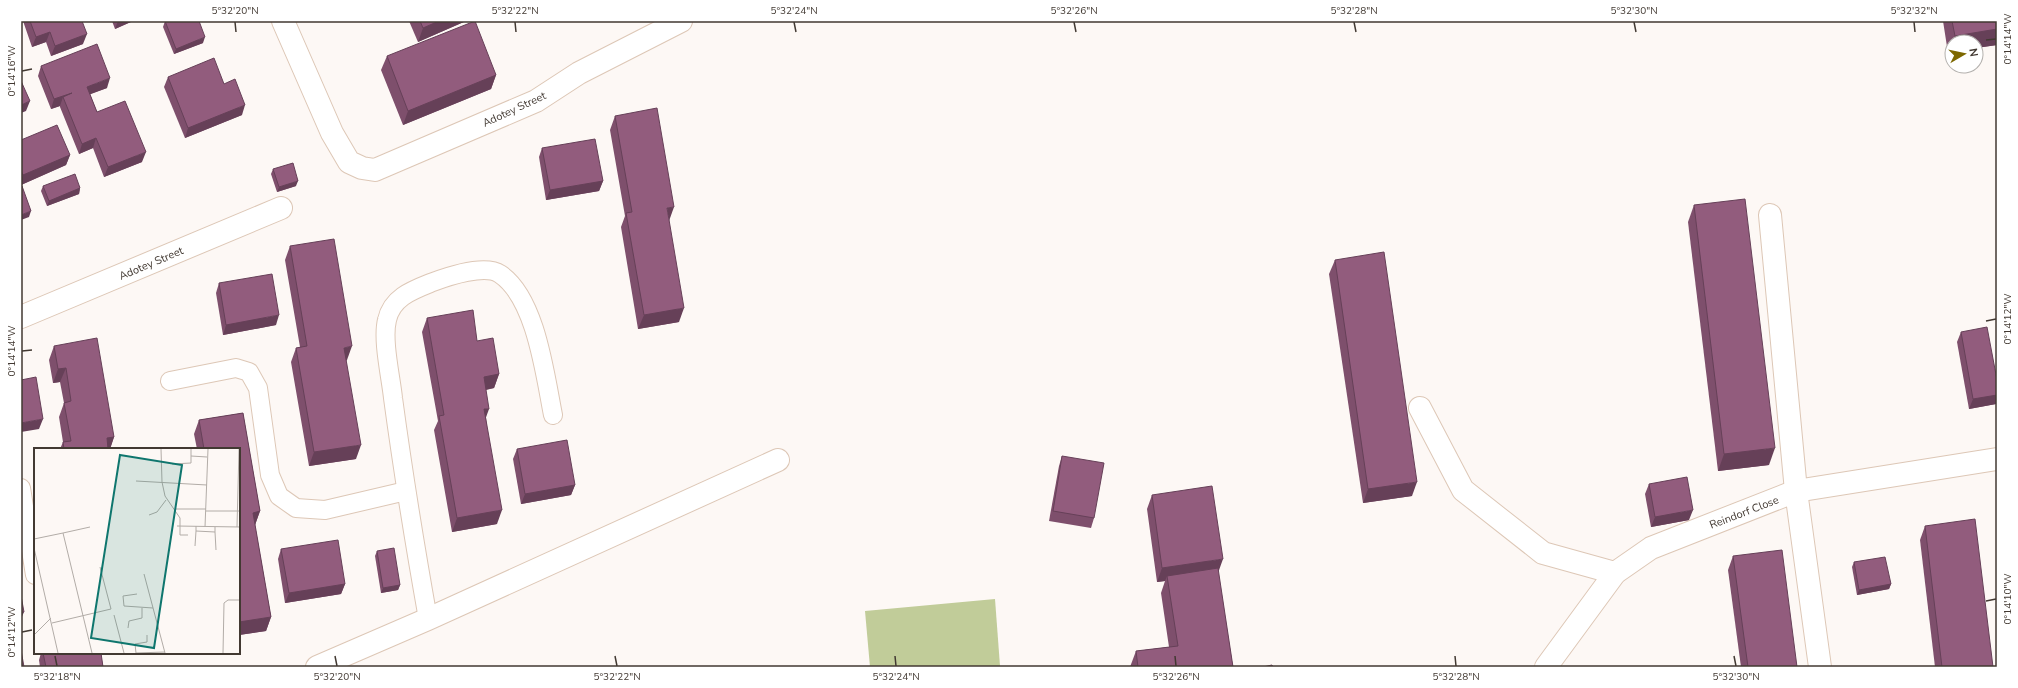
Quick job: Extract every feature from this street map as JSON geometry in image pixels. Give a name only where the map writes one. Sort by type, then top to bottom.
[{"type":"street","name":"Adotey Street","points":[[283,21],[332,133],[349,162],[362,168],[375,170],[536,101],[579,73],[681,21]]},
{"type":"street","name":"Adotey Street","points":[[21,317],[281,208]]},
{"type":"street","points":[[1770,215],[1796,491],[1820,667]]},
{"type":"street","points":[[1420,408],[1463,490],[1543,553],[1615,572]]},
{"type":"street","name":"Reindorf Close","points":[[1546,667],[1615,572],[1652,548],[1796,491],[1997,458]]},
{"type":"street","points":[[317,667],[428,619],[778,460]]},
{"type":"lane","points":[[428,619],[406,491],[386,347],[387,320],[397,300],[415,289],[447,277],[481,270],[500,273],[520,294],[536,334],[553,415]]},
{"type":"lane","points":[[170,380],[236,368],[249,372],[258,388],[270,475],[279,496],[296,508],[325,510],[406,491]]},
{"type":"lane","points":[[21,488],[34,568]]},
{"type":"green space","points":[[995,599],[1000,666],[870,667],[865,611]]},
{"type":"building","points":[[30,21],[82,21],[87,34],[55,46],[50,32],[36,37]]},
{"type":"building","points":[[165,21],[199,21],[205,37],[176,49]]},
{"type":"building","points":[[420,21],[439,21],[423,28]]},
{"type":"building","points":[[475,21],[496,75],[408,111],[387,56]]},
{"type":"building","points":[[1952,21],[1997,21],[1997,29],[1967,34],[1955,34]]},
{"type":"building","points":[[97,44],[110,78],[87,87],[97,112],[125,101],[146,152],[108,167],[96,138],[82,144],[63,97],[72,93],[54,99],[41,66]]},
{"type":"building","points":[[214,58],[224,84],[235,79],[245,105],[188,128],[168,77]]},
{"type":"building","points":[[21,81],[30,101],[21,105]]},
{"type":"building","points":[[657,108],[674,207],[667,208],[684,308],[644,315],[626,213],[632,212],[615,116]]},
{"type":"building","points":[[57,125],[70,155],[23,175],[21,171],[21,140]]},
{"type":"building","points":[[595,139],[603,181],[550,190],[542,148]]},
{"type":"building","points":[[293,163],[298,181],[279,187],[273,169]]},
{"type":"building","points":[[75,174],[80,188],[49,201],[43,186]]},
{"type":"building","points":[[21,186],[31,211],[21,215]]},
{"type":"building","points":[[1745,199],[1775,448],[1724,454],[1694,205]]},
{"type":"building","points":[[334,239],[352,346],[344,348],[361,445],[314,452],[296,348],[307,346],[290,246]]},
{"type":"building","points":[[1384,252],[1417,482],[1368,489],[1335,260]]},
{"type":"building","points":[[272,274],[279,315],[226,325],[219,283]]},
{"type":"building","points":[[473,310],[477,341],[493,338],[499,374],[484,377],[489,409],[484,409],[502,510],[457,518],[439,416],[444,415],[427,318]]},
{"type":"building","points":[[1987,327],[1997,380],[1997,395],[1973,399],[1961,332]]},
{"type":"building","points":[[97,338],[114,437],[107,438],[108,448],[64,448],[63,442],[71,441],[64,403],[71,401],[66,368],[58,369],[54,346]]},
{"type":"building","points":[[36,377],[43,419],[21,423],[21,380]]},
{"type":"building","points":[[243,413],[260,511],[253,513],[271,617],[240,622],[240,448],[204,448],[199,420]]},
{"type":"building","points":[[567,440],[575,485],[525,494],[517,449]]},
{"type":"building","points":[[1062,456],[1104,463],[1094,518],[1053,511]]},
{"type":"building","points":[[1687,477],[1693,510],[1655,517],[1649,484]]},
{"type":"building","points":[[1212,486],[1223,559],[1162,568],[1152,495]]},
{"type":"building","points":[[1975,519],[1993,667],[1942,667],[1925,526]]},
{"type":"building","points":[[338,540],[345,584],[289,593],[281,549]]},
{"type":"building","points":[[394,548],[400,585],[383,588],[377,551]]},
{"type":"building","points":[[1782,550],[1797,667],[1748,667],[1733,556]]},
{"type":"building","points":[[1885,557],[1891,584],[1859,590],[1854,562]]},
{"type":"building","points":[[1218,568],[1233,667],[1138,667],[1136,651],[1178,646],[1167,576]]},
{"type":"building","points":[[21,596],[24,612],[21,612]]},
{"type":"building","points":[[21,650],[24,667],[21,667]]},
{"type":"building","points":[[43,654],[101,654],[103,667],[46,667]]}]
